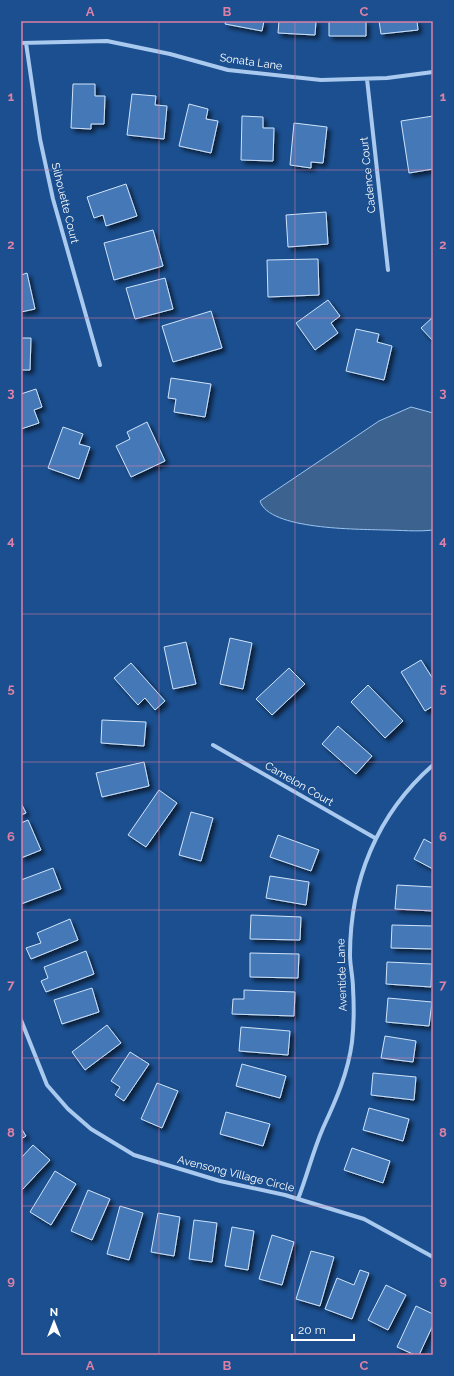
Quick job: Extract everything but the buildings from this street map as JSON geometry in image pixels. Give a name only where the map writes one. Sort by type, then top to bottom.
[{"type":"street","name":"Sonata Lane","points":[[23,43],[107,41],[170,54],[228,70],[321,80],[367,79],[433,72]]},
{"type":"street","name":"Silhouette Court","points":[[23,43],[40,139],[53,199],[100,365]]},
{"type":"street","name":"Cadence Court","points":[[367,79],[388,270]]},
{"type":"street","name":"Camelon Court","points":[[213,745],[375,838]]},
{"type":"street","name":"Aventide Lane","points":[[298,1199],[323,1129],[336,1101],[346,1072],[352,1041],[353,988],[350,957],[350,926],[355,896],[363,866],[375,838],[404,794],[433,764]]},
{"type":"street","name":"Avensong Village Circle","points":[[21,1020],[47,1085],[68,1109],[91,1129],[134,1155],[220,1181],[298,1199],[364,1219],[433,1257]]},
{"type":"water","points":[[411,407],[433,413],[433,530],[415,531],[355,529],[296,523],[280,518],[267,511],[260,501],[379,421]]}]
